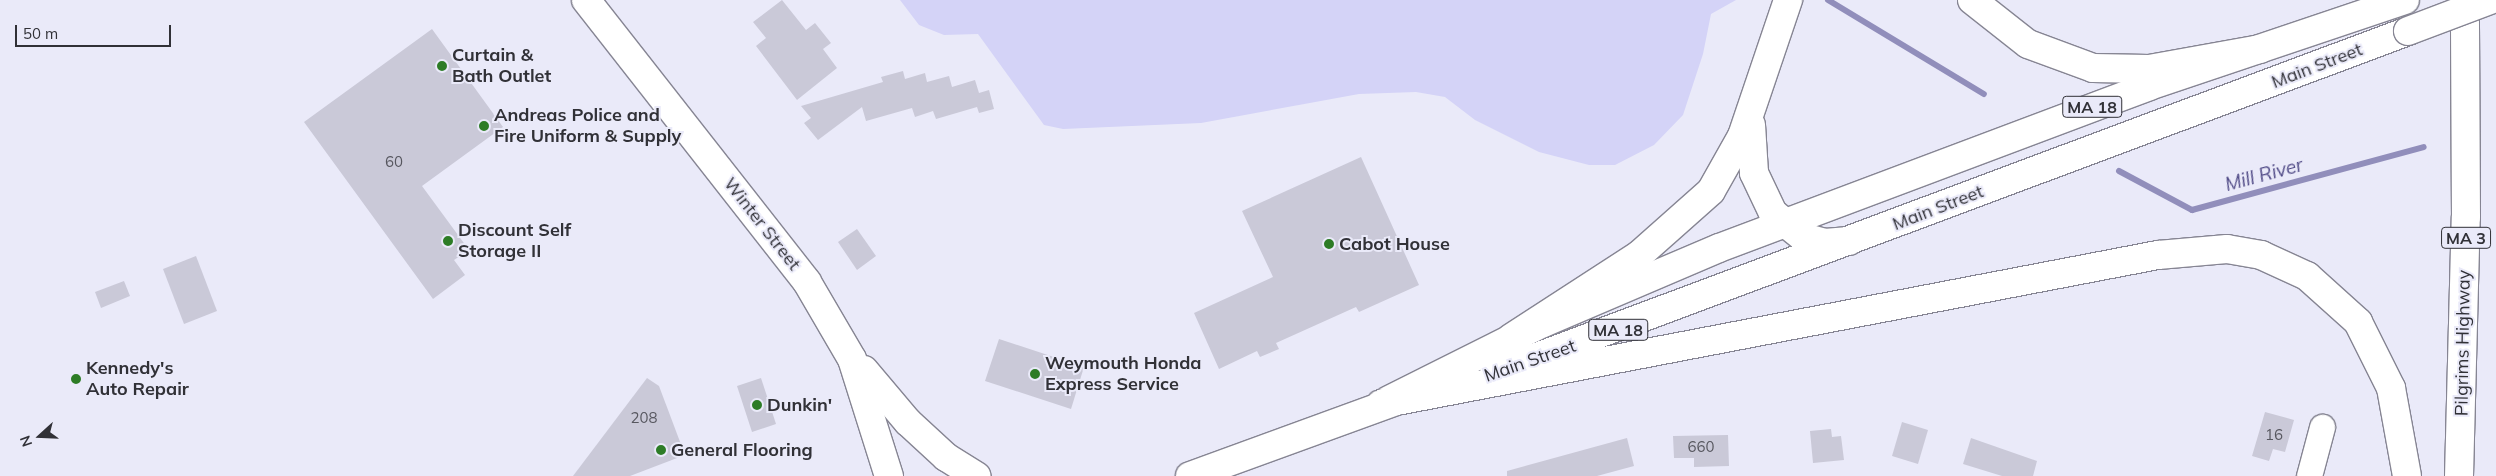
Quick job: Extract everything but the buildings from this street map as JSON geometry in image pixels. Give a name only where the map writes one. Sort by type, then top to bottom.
[{"type":"main road","name":"Winter Street","points":[[586,0],[806,282],[852,359],[883,445],[889,476]]},
{"type":"main road","points":[[1511,338],[1631,261],[1695,208],[1728,166],[1757,97],[1788,0]]},
{"type":"main road","points":[[1972,0],[2028,44],[2093,68],[2156,68],[2260,49]]},
{"type":"main road","name":"Main Street","points":[[1382,404],[1511,338],[1783,224],[2260,49],[2405,0]]},
{"type":"main road","points":[[2451,0],[2466,217]]},
{"type":"main road","name":"Pilgrims Highway","points":[[2459,476],[2466,217],[2465,0]]},
{"type":"main road","name":"Main Street","points":[[1190,476],[1382,404],[1564,350],[2490,0]]},
{"type":"main road","points":[[1757,97],[1750,130],[1751,160],[1762,194],[1783,224],[1814,241],[1849,241]]},
{"type":"main road","points":[[1382,404],[2158,255],[2227,249],[2261,255],[2307,276],[2358,322],[2391,388],[2407,476]]},
{"type":"main road","points":[[852,359],[908,422],[946,458],[976,476]]},
{"type":"street","points":[[2309,476],[2322,426]]},
{"type":"shaded area","points":[[900,0],[1736,0],[1711,14],[1703,54],[1683,115],[1654,145],[1615,165],[1589,165],[1539,152],[1475,120],[1445,97],[1416,92],[1359,94],[1201,123],[1063,129],[1044,125],[978,34],[944,35],[919,25]]},
{"type":"waterway","name":"Mill River","points":[[1828,0],[1984,94]]},
{"type":"waterway","name":"Mill River","points":[[2119,171],[2192,210],[2424,147]]},
{"type":"place","name":"Curtain & Bath Outlet","points":[[442,66]]},
{"type":"place","name":"Andreas Police and Fire Uniform & Supply","points":[[484,126]]},
{"type":"place","name":"Discount Self Storage II","points":[[448,241]]},
{"type":"place","name":"Cabot House","points":[[1329,244]]},
{"type":"place","name":"Weymouth Honda Express Service","points":[[1035,374]]},
{"type":"place","name":"Kennedy's Auto Repair","points":[[76,379]]},
{"type":"place","name":"Dunkin'","points":[[757,405]]},
{"type":"place","name":"General Flooring","points":[[661,450]]}]
